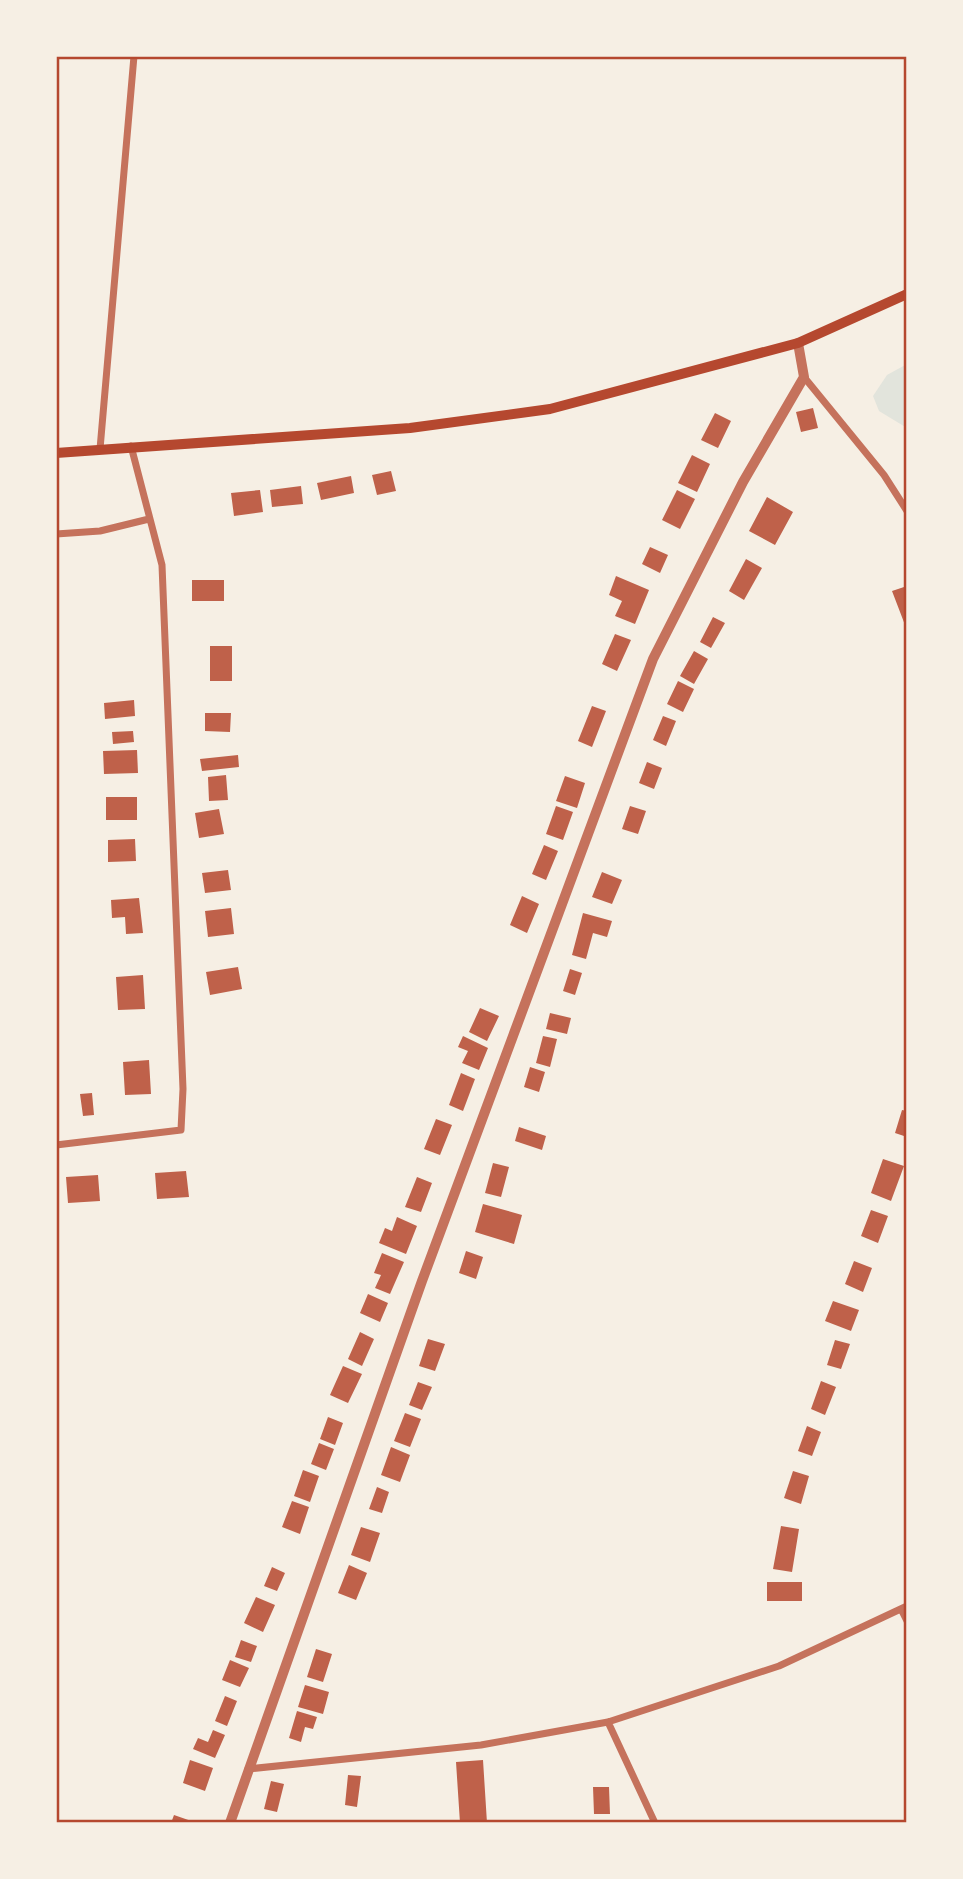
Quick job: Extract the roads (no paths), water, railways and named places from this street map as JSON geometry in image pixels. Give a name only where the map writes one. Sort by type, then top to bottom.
[{"type":"main road","points":[[56,453],[410,428],[550,409],[798,343],[907,294]]},
{"type":"street","points":[[100,449],[134,56]]},
{"type":"street","points":[[798,343],[804,377],[884,475],[907,511]]},
{"type":"street","points":[[230,1823],[422,1281],[653,659],[743,482],[804,377]]},
{"type":"street","points":[[56,1145],[181,1130],[183,1088],[162,565],[131,446]]},
{"type":"street","points":[[56,534],[100,531],[149,519]]},
{"type":"street","points":[[248,1769],[481,1745],[608,1721],[779,1666],[904,1607],[907,1621]]},
{"type":"street","points":[[608,1721],[655,1823]]}]
